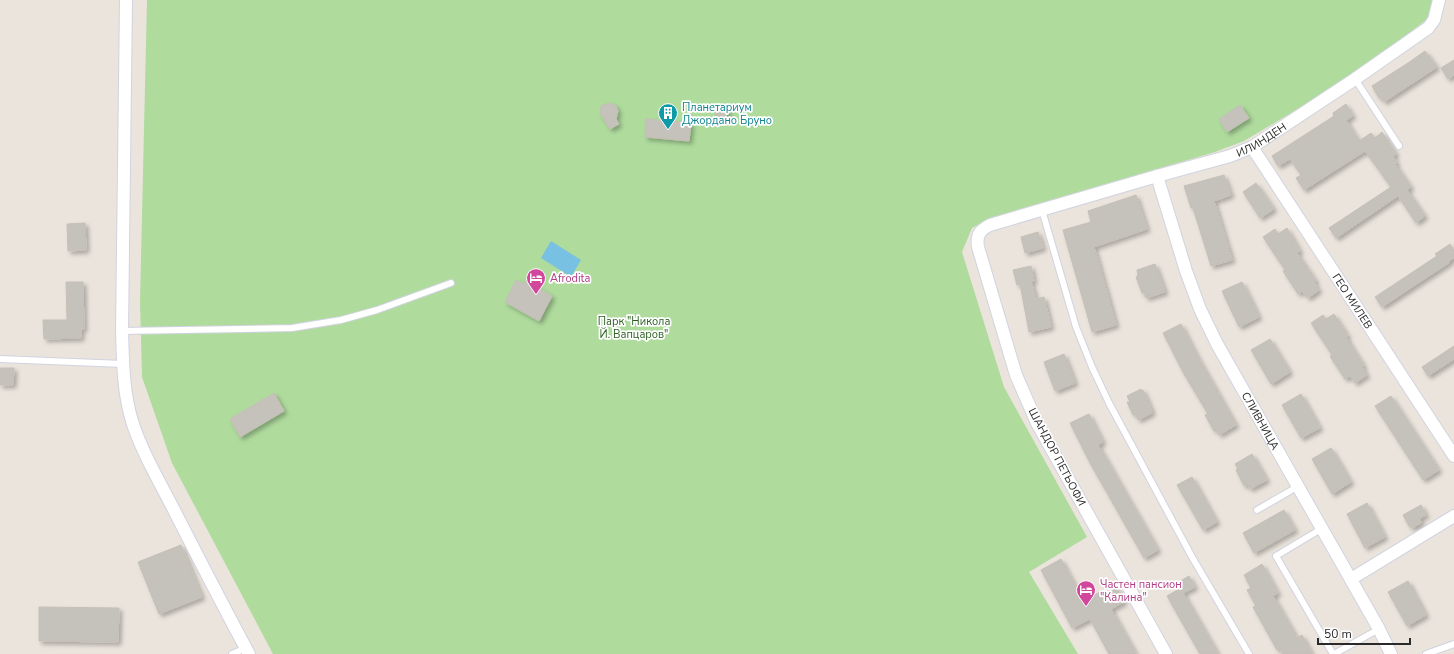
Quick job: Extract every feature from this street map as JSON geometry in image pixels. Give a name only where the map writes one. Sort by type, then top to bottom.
[{"type":"street","points":[[126,0],[122,331],[123,364],[126,390],[132,421],[141,445],[247,651]]},
{"type":"street","name":"ИЛИНДЕН","points":[[978,247],[977,239],[981,230],[990,225],[1230,156],[1252,148],[1428,28],[1434,20],[1440,0]]},
{"type":"street","name":"ГЕО МИЛЕВ","points":[[1252,148],[1454,456]]},
{"type":"street","name":"СЛИВНИЦА","points":[[1157,176],[1186,271],[1200,309],[1217,344],[1297,487],[1351,579],[1391,654]]},
{"type":"street","name":"ШАНДОР ПЕТЬОФИ","points":[[978,247],[1016,375],[1038,423],[1166,654]]},
{"type":"street","points":[[1351,579],[1454,516]]},
{"type":"lane","points":[[1354,79],[1399,146]]},
{"type":"lane","points":[[1042,210],[1076,327],[1092,367],[1109,403],[1192,557],[1249,654]]},
{"type":"lane","points":[[122,331],[292,328],[341,320],[397,303],[451,283]]},
{"type":"lane","points":[[0,360],[123,364]]},
{"type":"lane","points":[[1257,510],[1297,487]]},
{"type":"lane","points":[[1321,529],[1276,556],[1334,654],[1379,629]]},
{"type":"lane","points":[[1426,654],[1454,644]]},
{"type":"lane","points":[[232,654],[247,651]]},
{"type":"green space","name":"Парк \"Никола Й. Вапцаров\"","points":[[147,0],[1433,0],[1430,17],[1351,77],[1244,141],[1215,152],[990,218],[972,228],[962,252],[1004,387],[1087,537],[1029,572],[1078,654],[273,654],[172,463],[142,377],[140,302]]},
{"type":"water","points":[[551,241],[581,260],[571,277],[541,258]]},
{"type":"building","points":[[1425,51],[1437,67],[1384,102],[1381,97],[1379,98],[1372,86]]},
{"type":"building","points":[[1454,60],[1454,75],[1448,79],[1441,68]]},
{"type":"building","points":[[608,103],[615,105],[618,111],[616,119],[619,124],[610,129],[600,113],[601,106]]},
{"type":"building","points":[[1346,104],[1353,116],[1346,120],[1359,141],[1371,133],[1375,138],[1382,132],[1396,154],[1393,156],[1397,163],[1395,164],[1411,187],[1407,190],[1425,216],[1416,223],[1398,196],[1336,238],[1329,228],[1391,187],[1365,151],[1304,190],[1296,178],[1301,175],[1290,159],[1278,166],[1272,156],[1334,116],[1333,113]]},
{"type":"building","points":[[1240,105],[1249,118],[1227,132],[1219,119]]},
{"type":"building","points":[[720,106],[729,111],[724,120],[715,115]]},
{"type":"building","name":"Планетариум Джордано Бруно","points":[[646,119],[691,123],[689,141],[645,137]]},
{"type":"building","points":[[1224,175],[1231,195],[1214,201],[1232,260],[1211,266],[1193,208],[1191,208],[1184,186]]},
{"type":"building","points":[[1256,183],[1274,209],[1260,218],[1243,192]]},
{"type":"building","points":[[1136,195],[1147,229],[1094,247],[1116,325],[1092,332],[1063,230],[1091,222],[1088,211]]},
{"type":"building","points":[[85,223],[86,250],[68,251],[67,224]]},
{"type":"building","points":[[1287,228],[1300,251],[1297,253],[1316,281],[1314,282],[1319,290],[1308,298],[1302,291],[1298,294],[1283,271],[1285,270],[1263,237],[1275,229],[1278,234]]},
{"type":"building","points":[[1038,232],[1043,248],[1025,253],[1021,237]]},
{"type":"building","points":[[1450,244],[1454,251],[1454,258],[1449,261],[1450,262],[1382,307],[1375,297],[1437,256],[1435,254]]},
{"type":"building","points":[[1155,264],[1165,292],[1146,298],[1144,292],[1142,293],[1136,277],[1138,276],[1137,270]]},
{"type":"building","points":[[1031,266],[1034,281],[1031,281],[1036,299],[1044,297],[1051,327],[1029,332],[1020,284],[1017,285],[1013,270]]},
{"type":"building","points":[[516,280],[523,284],[525,281],[552,296],[539,321],[505,302]]},
{"type":"building","points":[[66,282],[83,282],[84,329],[81,329],[81,338],[44,339],[43,320],[67,320]]},
{"type":"building","points":[[1242,282],[1259,317],[1239,327],[1222,291]]},
{"type":"building","points":[[1334,314],[1348,336],[1346,337],[1364,366],[1362,367],[1367,375],[1355,383],[1350,376],[1345,379],[1330,356],[1332,355],[1311,323],[1323,315],[1326,319]]},
{"type":"building","points":[[1181,324],[1197,356],[1236,425],[1219,435],[1216,429],[1214,431],[1205,415],[1208,414],[1184,374],[1163,333]]},
{"type":"building","points":[[1270,339],[1290,372],[1271,384],[1251,350]]},
{"type":"building","points":[[1454,346],[1454,359],[1428,376],[1422,367]]},
{"type":"building","points":[[1064,354],[1075,383],[1055,391],[1044,362]]},
{"type":"building","points":[[0,368],[14,368],[13,385],[0,385]]},
{"type":"building","points":[[1141,389],[1142,391],[1143,390],[1152,413],[1138,420],[1135,413],[1133,415],[1127,402],[1130,402],[1127,396]]},
{"type":"building","points":[[274,393],[284,411],[240,437],[230,419]]},
{"type":"building","points":[[1301,394],[1320,428],[1301,438],[1282,405]]},
{"type":"building","points":[[1391,396],[1439,470],[1423,480],[1375,406]]},
{"type":"building","points":[[1089,414],[1103,442],[1098,445],[1158,550],[1144,558],[1090,463],[1070,423]]},
{"type":"building","points":[[1331,448],[1351,482],[1332,494],[1312,459]]},
{"type":"building","points":[[1252,454],[1267,480],[1250,489],[1247,484],[1244,486],[1236,470],[1238,469],[1235,464]]},
{"type":"building","points":[[1192,477],[1217,522],[1203,530],[1177,485]]},
{"type":"building","points":[[1367,503],[1385,537],[1365,548],[1347,514]]},
{"type":"building","points":[[1421,505],[1426,515],[1420,518],[1421,523],[1412,528],[1409,526],[1403,515]]},
{"type":"building","points":[[1284,510],[1295,530],[1254,553],[1243,533]]},
{"type":"building","points":[[181,545],[202,597],[159,614],[138,562]]},
{"type":"building","name":"Частен пансион \"Калина\"","points":[[1061,559],[1083,601],[1102,591],[1104,595],[1116,587],[1124,602],[1111,609],[1136,654],[1109,654],[1090,619],[1072,628],[1041,570]]},
{"type":"building","points":[[1262,564],[1278,593],[1273,596],[1297,638],[1302,635],[1312,654],[1283,654],[1280,648],[1277,650],[1253,607],[1256,606],[1247,590],[1251,588],[1244,575]]},
{"type":"building","points":[[1189,576],[1195,587],[1183,593],[1218,654],[1200,654],[1167,596],[1181,588],[1177,583]]},
{"type":"building","points":[[1408,581],[1426,615],[1407,626],[1388,592]]},
{"type":"building","points":[[39,607],[119,608],[118,642],[39,641]]},
{"type":"place","name":"Планетариум Джордано Бруно","points":[[668,130]]},
{"type":"place","name":"Afrodita","points":[[536,295]]},
{"type":"place","name":"Частен пансион \"Калина\"","points":[[1086,607]]}]
